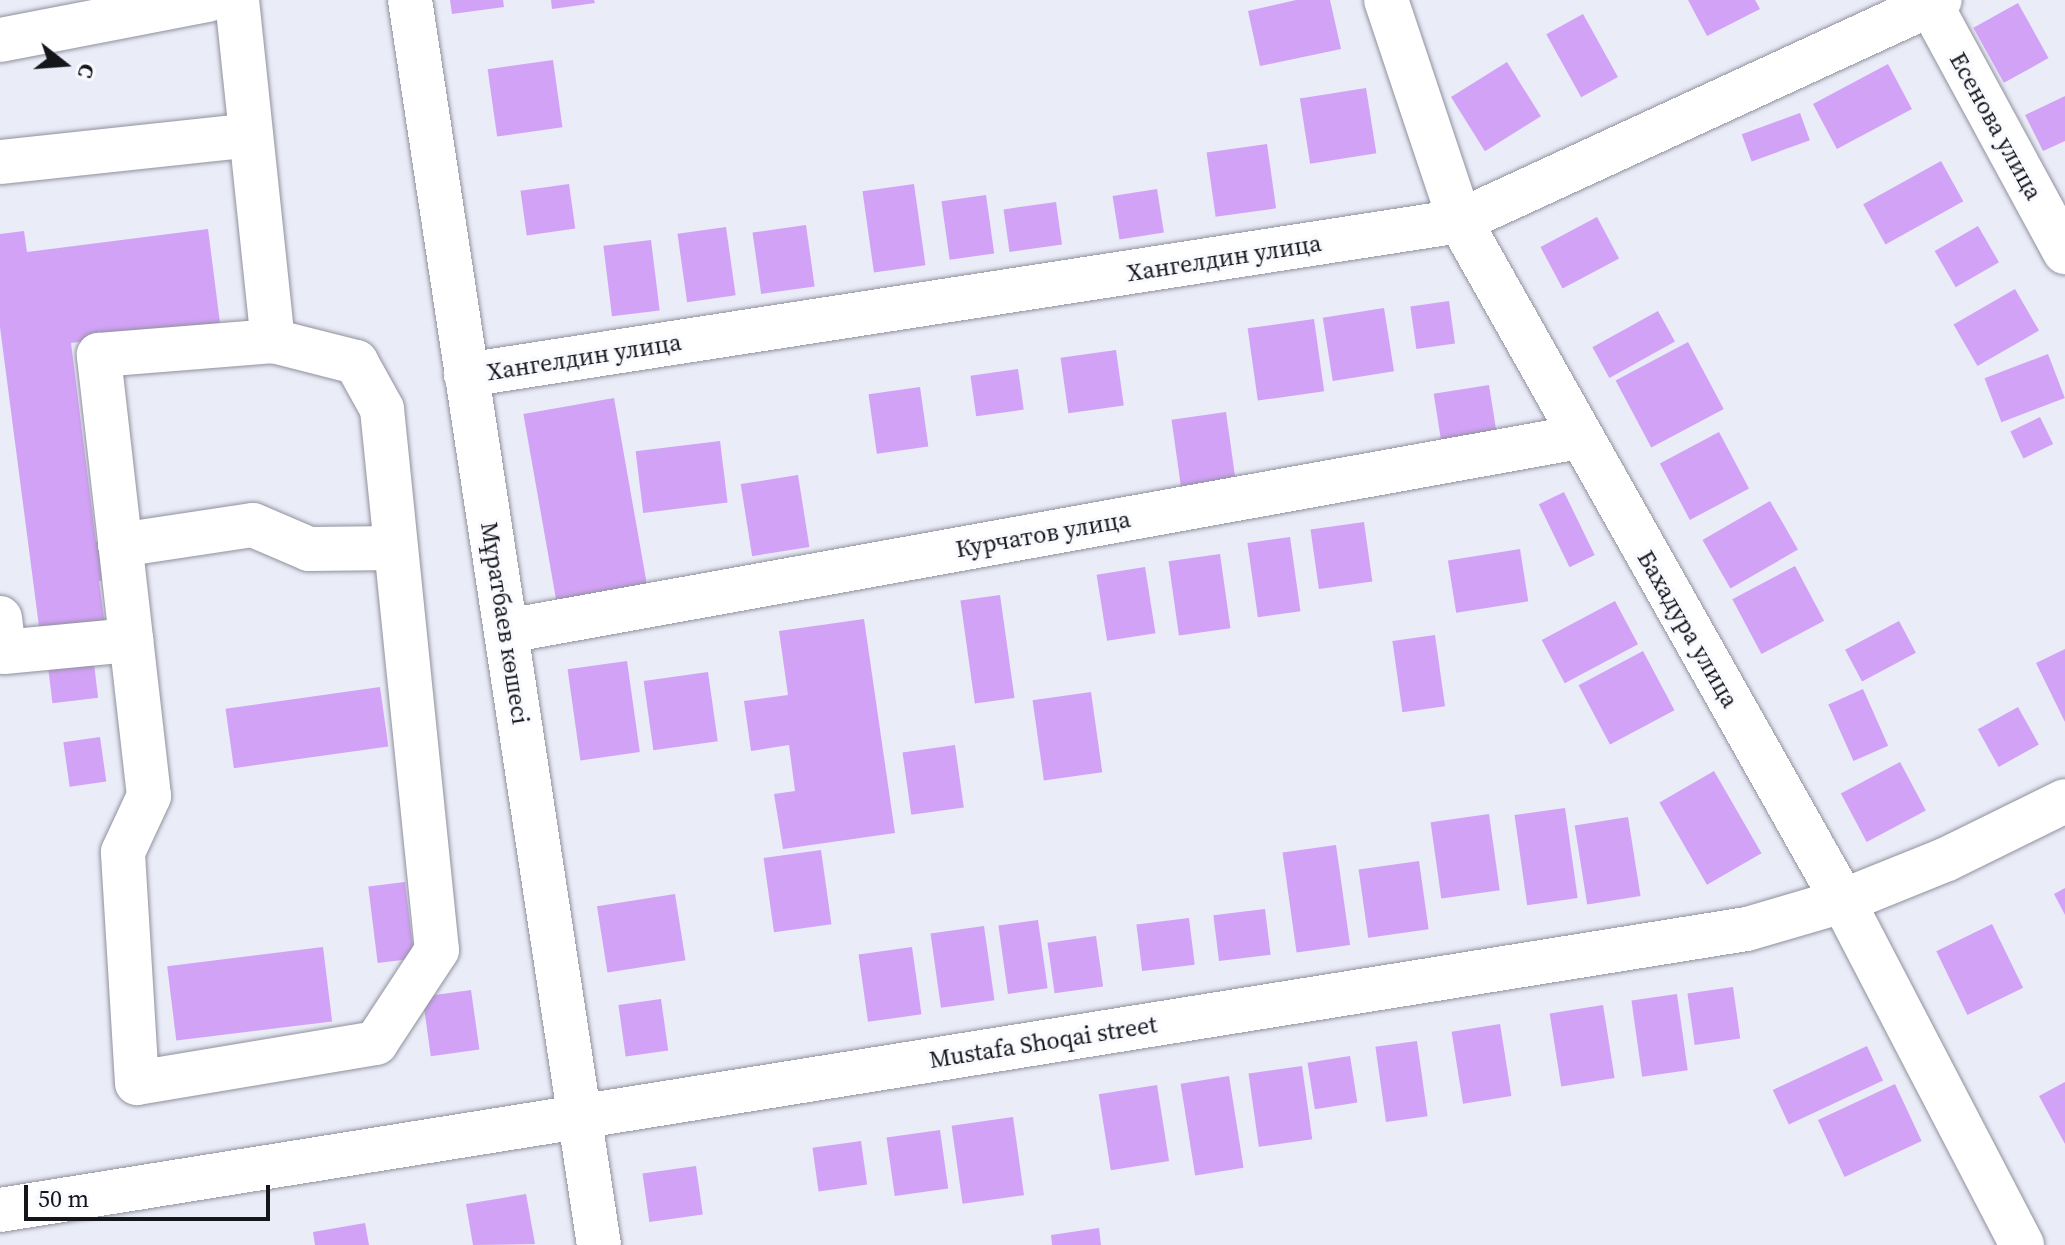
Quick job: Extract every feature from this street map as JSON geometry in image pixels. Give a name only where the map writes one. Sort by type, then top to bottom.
[{"type":"street","points":[[0,40],[208,0]]},
{"type":"street","points":[[237,0],[273,341]]},
{"type":"street","name":"Мұратбаев көшесі","points":[[410,0],[599,1245]]},
{"type":"street","name":"Бахадура улица","points":[[1386,0],[1460,221],[1843,901],[2022,1245]]},
{"type":"street","name":"Хангелдин улица","points":[[466,375],[1460,221],[1932,2]]},
{"type":"street","name":"Есенова улица","points":[[1932,2],[2065,252]]},
{"type":"street","points":[[0,162],[251,135]]},
{"type":"street","points":[[273,341],[356,362],[382,409],[437,950],[376,1043],[137,1083],[123,852],[149,796],[120,545],[99,355],[273,341]]},
{"type":"street","name":"Курчатов улица","points":[[507,631],[1579,437]]},
{"type":"street","points":[[120,545],[253,525],[309,549],[396,548]]},
{"type":"street","points":[[0,618],[4,652],[131,640]]},
{"type":"street","name":"Mustafa Shoqai street","points":[[0,1210],[1747,929],[1843,901],[1947,859],[2065,801]]},
{"type":"building","points":[[450,0],[503,0],[504,7],[452,14]]},
{"type":"building","points":[[551,0],[594,0],[595,3],[552,9]]},
{"type":"building","points":[[1296,0],[1330,0],[1341,49],[1260,66],[1248,11]]},
{"type":"building","points":[[1688,0],[1755,0],[1760,9],[1707,36]]},
{"type":"building","points":[[2018,3],[2049,58],[2004,83],[1973,28]]},
{"type":"building","points":[[1583,14],[1618,77],[1581,97],[1546,34]]},
{"type":"building","points":[[553,60],[562,127],[497,137],[488,69]]},
{"type":"building","points":[[1507,62],[1541,116],[1485,151],[1451,97]]},
{"type":"building","points":[[1888,64],[1912,109],[1837,149],[1813,104]]},
{"type":"building","points":[[1366,88],[1376,153],[1310,164],[1300,98]]},
{"type":"building","points":[[2065,96],[2065,141],[2043,151],[2025,115]]},
{"type":"building","points":[[1800,113],[1810,140],[1752,161],[1742,134]]},
{"type":"building","points":[[1267,144],[1276,208],[1216,217],[1207,152]]},
{"type":"building","points":[[1941,161],[1963,201],[1885,244],[1863,204]]},
{"type":"building","points":[[569,184],[575,229],[527,235],[520,191]]},
{"type":"building","points":[[914,184],[925,265],[874,272],[863,191]]},
{"type":"building","points":[[1157,189],[1164,232],[1119,239],[1113,196]]},
{"type":"building","points":[[986,195],[994,253],[950,260],[941,201]]},
{"type":"building","points":[[1056,202],[1062,245],[1010,252],[1004,209]]},
{"type":"building","points":[[1597,217],[1619,258],[1563,289],[1540,247]]},
{"type":"building","points":[[806,225],[815,286],[761,294],[753,233]]},
{"type":"building","points":[[1978,226],[1999,262],[1956,287],[1935,251]]},
{"type":"building","points":[[726,227],[736,295],[687,302],[677,234]]},
{"type":"building","points":[[208,229],[220,323],[71,343],[96,542],[109,540],[114,579],[99,581],[105,625],[40,634],[0,327],[0,234],[24,231],[27,252]]},
{"type":"building","points":[[651,240],[660,310],[612,316],[603,246]]},
{"type":"building","points":[[2015,289],[2039,331],[1978,366],[1954,324]]},
{"type":"building","points":[[1449,301],[1455,344],[1416,349],[1410,306]]},
{"type":"building","points":[[1384,308],[1394,371],[1333,381],[1323,318]]},
{"type":"building","points":[[1658,311],[1675,342],[1609,378],[1592,347]]},
{"type":"building","points":[[1314,319],[1324,391],[1258,401],[1248,328]]},
{"type":"building","points":[[1688,342],[1724,409],[1651,448],[1616,380]]},
{"type":"building","points":[[1116,350],[1124,405],[1068,413],[1061,358]]},
{"type":"building","points":[[2048,354],[2065,398],[2001,422],[1985,378]]},
{"type":"building","points":[[1018,369],[1024,410],[976,416],[970,376]]},
{"type":"building","points":[[1489,385],[1497,438],[1442,447],[1434,394]]},
{"type":"building","points":[[920,387],[928,446],[877,454],[869,394]]},
{"type":"building","points":[[614,398],[648,592],[558,608],[523,414]]},
{"type":"building","points":[[1226,412],[1237,487],[1182,495],[1172,420]]},
{"type":"building","points":[[2040,417],[2053,444],[2023,458],[2010,431]]},
{"type":"building","points":[[1719,432],[1749,489],[1690,520],[1660,463]]},
{"type":"building","points":[[720,441],[728,503],[643,513],[636,451]]},
{"type":"building","points":[[798,475],[809,547],[752,556],[741,484]]},
{"type":"building","points":[[1564,492],[1595,555],[1570,567],[1539,504]]},
{"type":"building","points":[[1770,501],[1798,549],[1730,588],[1702,540]]},
{"type":"building","points":[[1364,522],[1372,581],[1319,589],[1311,530]]},
{"type":"building","points":[[1290,537],[1300,611],[1258,617],[1247,543]]},
{"type":"building","points":[[1520,549],[1528,601],[1456,613],[1448,560]]},
{"type":"building","points":[[1220,554],[1230,628],[1179,636],[1169,561]]},
{"type":"building","points":[[1795,566],[1824,621],[1761,654],[1732,599]]},
{"type":"building","points":[[1145,567],[1155,633],[1107,641],[1097,575]]},
{"type":"building","points":[[1000,595],[1014,698],[975,704],[960,601]]},
{"type":"building","points":[[1615,601],[1638,644],[1565,683],[1542,640]]},
{"type":"building","points":[[864,619],[895,833],[783,849],[774,794],[795,791],[789,745],[751,751],[744,701],[788,695],[779,631]]},
{"type":"building","points":[[1899,621],[1916,653],[1862,681],[1845,650]]},
{"type":"building","points":[[1435,635],[1445,706],[1402,712],[1392,641]]},
{"type":"building","points":[[2065,649],[2065,722],[2036,663]]},
{"type":"building","points":[[1643,651],[1674,710],[1610,744],[1579,685]]},
{"type":"building","points":[[627,661],[640,752],[580,760],[568,669]]},
{"type":"building","points":[[94,664],[98,698],[52,703],[48,670]]},
{"type":"building","points":[[708,672],[718,741],[653,750],[644,681]]},
{"type":"building","points":[[380,687],[388,746],[234,768],[226,709]]},
{"type":"building","points":[[1863,689],[1888,746],[1854,761],[1828,704]]},
{"type":"building","points":[[1091,692],[1102,772],[1044,780],[1033,700]]},
{"type":"building","points":[[2018,707],[2039,745],[1999,767],[1978,729]]},
{"type":"building","points":[[100,737],[106,782],[70,787],[63,742]]},
{"type":"building","points":[[955,745],[964,807],[911,815],[903,752]]},
{"type":"building","points":[[1900,762],[1926,811],[1867,842],[1841,793]]},
{"type":"building","points":[[1714,771],[1762,853],[1707,885],[1659,802]]},
{"type":"building","points":[[1565,808],[1578,898],[1527,905],[1514,815]]},
{"type":"building","points":[[1489,814],[1500,890],[1441,898],[1431,822]]},
{"type":"building","points":[[1628,817],[1641,896],[1587,904],[1575,825]]},
{"type":"building","points":[[1336,845],[1350,945],[1297,953],[1283,853]]},
{"type":"building","points":[[821,850],[831,924],[774,932],[764,858]]},
{"type":"building","points":[[1419,861],[1429,929],[1368,938],[1359,869]]},
{"type":"building","points":[[405,882],[414,958],[378,963],[368,887]]},
{"type":"building","points":[[2065,888],[2065,915],[2054,894]]},
{"type":"building","points":[[675,894],[685,960],[607,973],[597,906]]},
{"type":"building","points":[[1265,909],[1271,955],[1219,961],[1213,915]]},
{"type":"building","points":[[1189,918],[1195,965],[1142,971],[1136,924]]},
{"type":"building","points":[[1038,920],[1048,988],[1008,994],[998,926]]},
{"type":"building","points":[[1992,924],[2023,988],[1967,1015],[1936,951]]},
{"type":"building","points":[[984,926],[994,1000],[941,1008],[931,934]]},
{"type":"building","points":[[1096,936],[1103,987],[1055,993],[1047,943]]},
{"type":"building","points":[[323,947],[332,1021],[176,1041],[167,966]]},
{"type":"building","points":[[912,947],[921,1014],[868,1022],[859,955]]},
{"type":"building","points":[[1733,987],[1740,1038],[1695,1045],[1687,993]]},
{"type":"building","points":[[471,990],[479,1049],[431,1056],[422,997]]},
{"type":"building","points":[[1677,994],[1688,1070],[1642,1077],[1631,1000]]},
{"type":"building","points":[[661,999],[668,1050],[626,1056],[618,1005]]},
{"type":"building","points":[[1603,1005],[1615,1078],[1561,1087],[1550,1013]]},
{"type":"building","points":[[1500,1024],[1511,1096],[1463,1104],[1452,1032]]},
{"type":"building","points":[[1417,1041],[1428,1116],[1386,1122],[1375,1047]]},
{"type":"building","points":[[1867,1046],[1883,1080],[1789,1124],[1773,1090]]},
{"type":"building","points":[[1350,1056],[1357,1102],[1315,1109],[1308,1063]]},
{"type":"building","points":[[1302,1066],[1312,1139],[1259,1147],[1249,1074]]},
{"type":"building","points":[[1229,1076],[1244,1168],[1195,1176],[1181,1084]]},
{"type":"building","points":[[2065,1082],[2065,1144],[2039,1096]]},
{"type":"building","points":[[1895,1084],[1922,1141],[1845,1177],[1818,1120]]},
{"type":"building","points":[[1157,1085],[1169,1161],[1111,1170],[1099,1094]]},
{"type":"building","points":[[1013,1117],[1024,1195],[963,1204],[952,1126]]},
{"type":"building","points":[[940,1130],[948,1188],[895,1196],[887,1138]]},
{"type":"building","points":[[861,1141],[867,1185],[819,1191],[812,1148]]},
{"type":"building","points":[[696,1166],[703,1215],[649,1222],[643,1174]]},
{"type":"building","points":[[526,1194],[535,1244],[473,1245],[466,1204]]},
{"type":"building","points":[[365,1223],[369,1245],[315,1245],[313,1232]]},
{"type":"building","points":[[1099,1228],[1101,1245],[1052,1245],[1051,1235]]}]
